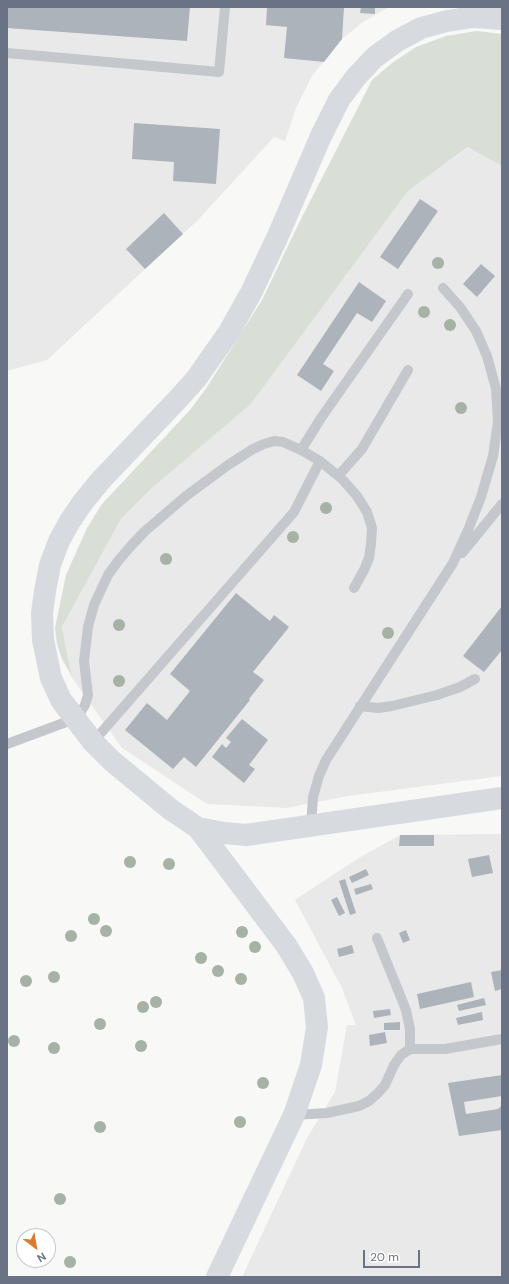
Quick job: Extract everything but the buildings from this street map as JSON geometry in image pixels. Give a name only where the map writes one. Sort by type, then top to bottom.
[{"type":"main road","points":[[217,1277],[294,1115],[311,1065],[317,1027],[314,998],[303,973],[286,945],[198,828],[170,809],[138,783],[93,742],[61,700],[51,678],[43,640],[42,613],[50,565],[59,541],[70,521],[101,480],[196,379],[229,332],[251,293],[339,100],[356,77],[375,57],[397,41],[421,28],[447,20],[473,17],[502,19]]},
{"type":"main road","points":[[198,828],[246,835],[502,798]]},
{"type":"lane","points":[[7,54],[219,72],[225,7]]},
{"type":"lane","points":[[443,288],[460,307],[476,330],[487,356],[496,389],[498,422],[493,456],[481,497],[453,564]]},
{"type":"lane","points":[[301,450],[321,418],[408,294]]},
{"type":"lane","points":[[339,475],[368,440],[408,370]]},
{"type":"lane","points":[[7,744],[75,720],[83,710],[88,695],[84,661],[88,627],[94,605],[108,575],[130,546],[163,515],[228,465],[253,449],[264,444],[274,441],[283,442],[320,461],[339,475],[357,496],[368,512],[372,528],[371,544],[364,570],[354,588]]},
{"type":"lane","points":[[93,742],[294,512],[320,461]]},
{"type":"lane","points":[[311,826],[313,796],[326,760],[453,564],[502,504]]},
{"type":"lane","points":[[360,706],[378,708],[407,702],[460,687],[475,679]]},
{"type":"lane","points":[[376,938],[406,1010],[410,1029],[410,1049]]},
{"type":"lane","points":[[294,1115],[327,1113],[359,1106],[369,1101],[385,1085],[394,1065],[401,1055],[410,1049],[444,1049],[502,1039]]},
{"type":"shaded area","points":[[7,7],[389,7],[363,22],[342,39],[312,76],[296,108],[285,141],[274,137],[197,221],[47,360],[7,371]]},
{"type":"shaded area","points":[[477,31],[502,34],[502,166],[468,147],[408,191],[251,404],[151,489],[121,519],[62,627],[71,675],[62,659],[57,644],[55,628],[66,575],[87,528],[102,504],[190,410],[207,387],[262,300],[300,221],[372,80],[392,63],[416,47],[446,36]]},
{"type":"shaded area","points":[[469,147],[502,166],[502,776],[348,796],[287,808],[207,804],[122,748],[70,675],[62,627],[121,519],[151,489],[251,404],[408,191]]},
{"type":"shaded area","points":[[502,834],[502,1277],[242,1277],[307,1138],[335,1092],[347,1025],[356,1025],[342,988],[295,900],[357,859],[400,835]]}]
